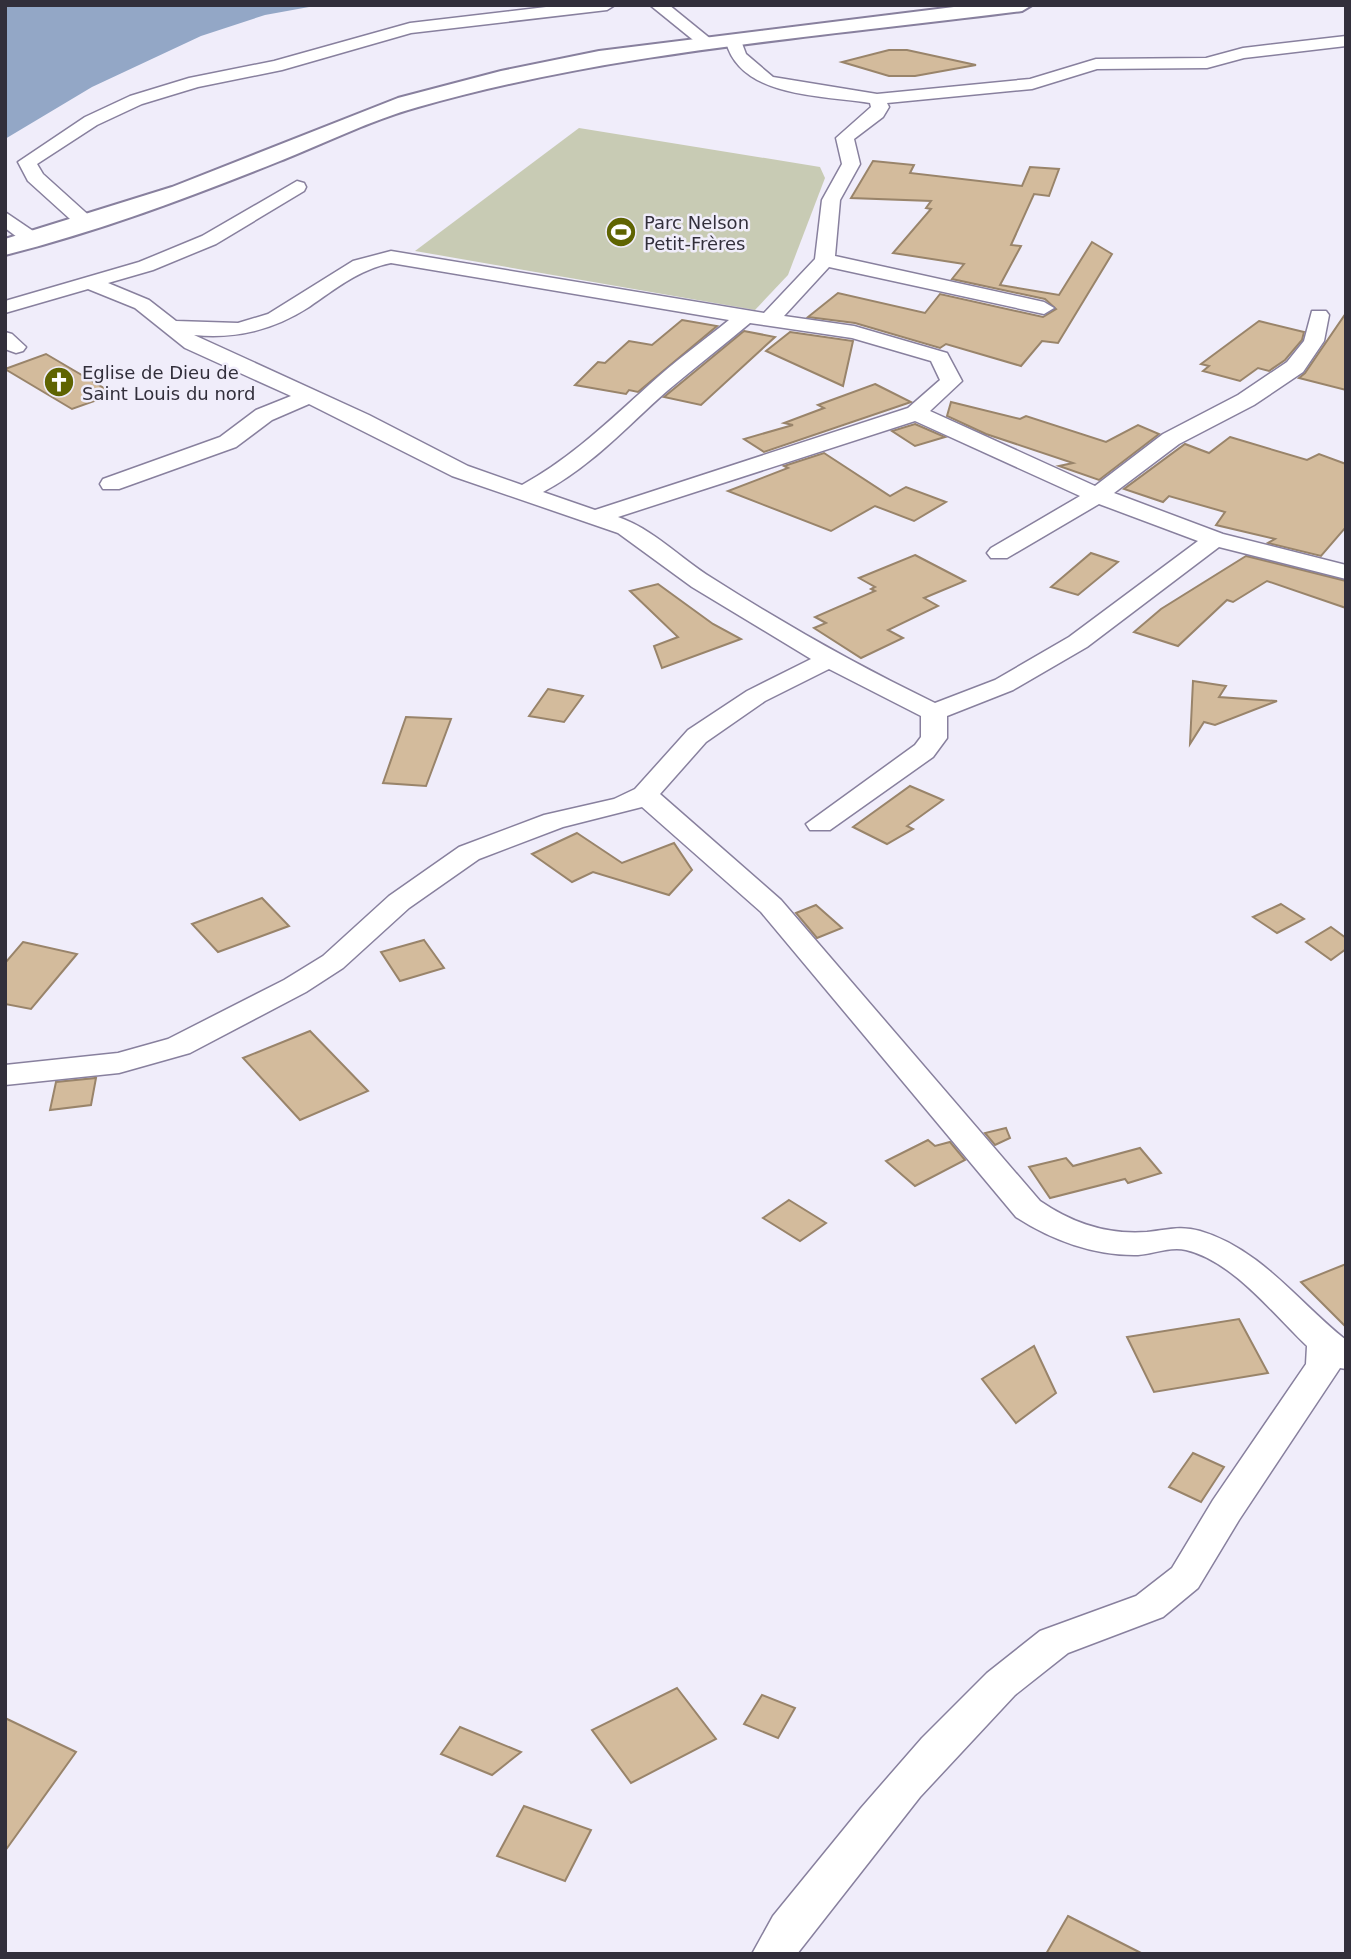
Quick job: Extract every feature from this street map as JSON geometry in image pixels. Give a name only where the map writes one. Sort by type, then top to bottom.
[{"type":"main road","points":[[5,247],[87,224],[181,191],[436,93],[599,58],[1022,5]]},
{"type":"street","points":[[87,224],[35,177],[27,162],[91,121],[136,100],[195,82],[276,66],[410,28],[607,5]]},
{"type":"street","points":[[658,5],[709,44]]},
{"type":"street","points":[[734,42],[738,56],[768,81],[877,99],[1032,84],[1096,64],[1207,63],[1243,53],[1346,41]]},
{"type":"street","points":[[769,320],[825,260],[831,200],[851,164],[845,138],[877,113],[880,107],[877,99]]},
{"type":"street","points":[[5,307],[92,284],[209,240],[297,187]]},
{"type":"street","points":[[5,218],[32,239]]},
{"type":"street","points":[[168,326],[214,331],[255,325],[275,318],[347,274],[391,257],[745,317],[854,332],[940,357],[951,381],[915,413],[778,460],[598,516]]},
{"type":"street","points":[[825,260],[1044,308]]},
{"type":"street","points":[[92,284],[142,304],[192,344],[361,420],[460,471],[598,516],[625,528],[701,582],[866,679],[934,712],[1004,685],[1078,642],[1215,539]]},
{"type":"street","points":[[999,552],[1097,495],[1171,439],[1246,400],[1295,367],[1314,341],[1320,315]]},
{"type":"street","points":[[525,492],[561,473],[611,435],[658,388],[745,317]]},
{"type":"street","points":[[5,338],[16,347],[5,350]]},
{"type":"street","points":[[111,484],[228,442],[264,415],[308,397]]},
{"type":"street","points":[[915,413],[1097,495],[1215,539],[1344,569]]},
{"type":"street","points":[[5,1075],[119,1063],[179,1046],[295,986],[333,962],[399,902],[469,853],[554,821],[623,805],[645,795],[697,736],[756,696],[832,658]]},
{"type":"street","points":[[820,824],[924,751],[934,738],[934,712]]},
{"type":"street","points":[[645,795],[771,906],[1028,1209],[1045,1221],[1078,1234],[1134,1242],[1174,1237],[1197,1241],[1265,1283],[1335,1351],[1225,1513],[1186,1577],[1165,1598],[1144,1611],[1064,1637],[1037,1652],[963,1720],[805,1908],[774,1954]]},
{"type":"green space","name":"Parc Nelson Petit-Frères","points":[[579,128],[820,167],[825,178],[788,275],[755,310],[415,251]]},
{"type":"water","points":[[5,5],[320,5],[265,15],[201,36],[92,87],[5,139]]},
{"type":"building","points":[[889,50],[907,50],[976,65],[915,76],[889,76],[842,62]]},
{"type":"building","points":[[873,161],[914,165],[910,173],[1022,186],[1030,167],[1059,169],[1049,196],[1034,194],[1011,245],[1021,246],[1000,285],[1059,295],[1092,242],[1112,254],[1058,343],[1042,341],[1021,366],[946,344],[940,348],[855,323],[808,317],[838,293],[925,313],[940,294],[1043,317],[1056,309],[1045,299],[952,279],[964,264],[893,253],[931,209],[926,208],[931,201],[851,198]]},
{"type":"building","points":[[1346,313],[1346,390],[1299,378],[1305,373]]},
{"type":"building","points":[[682,320],[717,326],[638,392],[629,390],[626,394],[575,385],[598,362],[605,363],[629,341],[652,345]]},
{"type":"building","points":[[1259,321],[1304,332],[1302,340],[1285,360],[1269,371],[1258,368],[1240,381],[1203,371],[1209,366],[1201,364]]},
{"type":"building","points":[[744,331],[775,337],[701,405],[664,397]]},
{"type":"building","points":[[790,332],[853,341],[843,386],[766,351]]},
{"type":"building","name":"Eglise de Dieu de Saint Louis du nord","points":[[46,354],[114,394],[72,409],[5,369]]},
{"type":"building","points":[[875,384],[911,402],[764,452],[744,439],[793,425],[784,423],[824,408],[818,405]]},
{"type":"building","points":[[951,402],[1020,419],[1026,416],[1106,442],[1138,425],[1159,434],[1099,480],[1059,466],[1073,463],[986,434],[947,416]]},
{"type":"building","points":[[915,424],[945,437],[915,446],[892,431]]},
{"type":"building","points":[[1230,437],[1307,460],[1319,454],[1346,464],[1346,527],[1321,556],[1268,543],[1275,539],[1216,525],[1225,512],[1169,496],[1163,502],[1124,489],[1185,444],[1209,453]]},
{"type":"building","points":[[824,453],[890,496],[906,487],[946,502],[914,521],[875,506],[831,531],[728,491],[788,468],[784,466]]},
{"type":"building","points":[[1091,553],[1118,562],[1078,595],[1051,587]]},
{"type":"building","points":[[915,555],[965,581],[924,598],[938,606],[888,630],[903,638],[861,658],[814,628],[826,623],[815,617],[875,591],[871,589],[875,587],[859,578]]},
{"type":"building","points":[[1246,556],[1346,581],[1346,608],[1267,581],[1233,602],[1227,600],[1178,646],[1134,632],[1161,609]]},
{"type":"building","points":[[658,584],[713,624],[741,639],[662,668],[654,646],[678,637],[630,591]]},
{"type":"building","points":[[1193,681],[1226,686],[1219,697],[1277,701],[1215,725],[1204,722],[1190,744]]},
{"type":"building","points":[[548,689],[583,696],[564,722],[529,716]]},
{"type":"building","points":[[406,717],[451,719],[426,786],[383,783]]},
{"type":"building","points":[[910,786],[943,800],[907,826],[913,829],[887,844],[853,827]]},
{"type":"building","points":[[577,833],[622,863],[674,843],[692,870],[669,895],[593,872],[572,882],[532,854]]},
{"type":"building","points":[[262,898],[289,926],[218,952],[192,924]]},
{"type":"building","points":[[1281,904],[1304,919],[1277,933],[1253,917]]},
{"type":"building","points":[[816,905],[842,928],[817,938],[796,913]]},
{"type":"building","points":[[1331,927],[1346,938],[1346,949],[1331,960],[1306,942]]},
{"type":"building","points":[[424,940],[444,968],[400,981],[381,952]]},
{"type":"building","points":[[23,942],[77,954],[31,1009],[5,1004],[5,963]]},
{"type":"building","points":[[310,1031],[368,1091],[300,1120],[243,1058]]},
{"type":"building","points":[[96,1078],[91,1105],[50,1110],[56,1082]]},
{"type":"building","points":[[1006,1128],[1010,1138],[995,1145],[985,1133]]},
{"type":"building","points":[[928,1140],[935,1146],[950,1142],[965,1160],[915,1186],[886,1161]]},
{"type":"building","points":[[1140,1148],[1161,1173],[1128,1183],[1125,1179],[1050,1198],[1029,1167],[1066,1158],[1073,1166]]},
{"type":"building","points":[[789,1200],[826,1223],[800,1241],[763,1218]]},
{"type":"building","points":[[1346,1264],[1346,1327],[1301,1282]]},
{"type":"building","points":[[1239,1319],[1268,1373],[1154,1392],[1127,1337]]},
{"type":"building","points":[[1034,1346],[1056,1393],[1016,1423],[982,1379]]},
{"type":"building","points":[[1193,1453],[1224,1467],[1201,1502],[1169,1487]]},
{"type":"building","points":[[677,1688],[716,1739],[631,1783],[592,1730]]},
{"type":"building","points":[[762,1695],[795,1708],[778,1738],[744,1724]]},
{"type":"building","points":[[5,1718],[76,1752],[5,1851]]},
{"type":"building","points":[[460,1727],[521,1752],[492,1775],[441,1754]]},
{"type":"building","points":[[524,1806],[591,1830],[565,1881],[497,1856]]},
{"type":"building","points":[[1068,1916],[1143,1954],[1046,1954]]},
{"type":"place","name":"Parc Nelson Petit-Frères","points":[[621,232]]},
{"type":"place","name":"Eglise de Dieu de Saint Louis du nord","points":[[59,382]]}]
